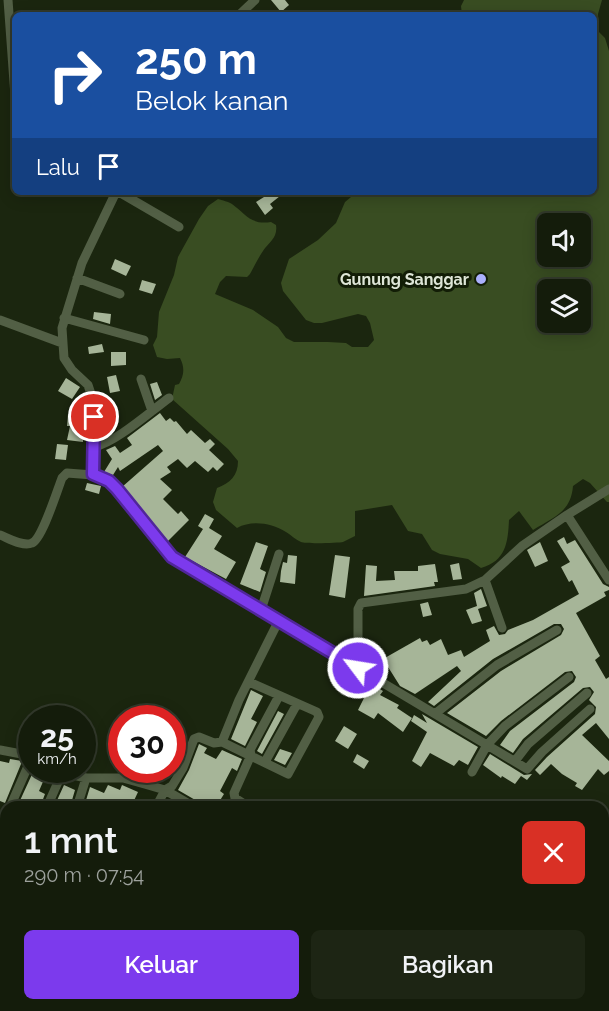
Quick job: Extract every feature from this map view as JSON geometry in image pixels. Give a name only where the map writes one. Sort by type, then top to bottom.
[{"type":"street","points":[[8,0],[12,55]]},
{"type":"street","points":[[242,12],[255,0]]},
{"type":"street","points":[[93,474],[94,403],[91,390],[85,381],[67,365],[64,358],[62,343],[64,318],[76,278],[117,195]]},
{"type":"street","points":[[123,195],[179,227]]},
{"type":"street","points":[[76,278],[120,294]]},
{"type":"street","points":[[64,318],[144,340]]},
{"type":"street","points":[[0,320],[62,343]]},
{"type":"street","points":[[141,379],[152,411]]},
{"type":"street","points":[[94,447],[100,446],[122,432],[169,398]]},
{"type":"street","points":[[0,535],[21,543],[32,544],[43,530],[63,476],[70,472],[93,474],[109,481],[117,489],[172,557],[527,769],[542,752],[590,709]]},
{"type":"street","points":[[358,668],[358,609],[361,603],[466,589],[485,580],[522,546],[609,489]]},
{"type":"street","points":[[567,515],[609,580]]},
{"type":"street","points":[[261,610],[279,554]]},
{"type":"street","points":[[485,580],[502,628]]},
{"type":"street","points":[[222,742],[239,700],[279,620]]},
{"type":"street","points":[[436,713],[513,654],[557,630]]},
{"type":"street","points":[[472,772],[488,745],[505,726],[569,676]]},
{"type":"street","points":[[159,801],[165,790],[177,780],[189,756],[194,739],[199,737],[214,743],[222,742],[287,774],[291,772],[319,717],[317,712],[249,682]]},
{"type":"street","points":[[514,761],[528,744],[587,693]]},
{"type":"street","points":[[240,801],[235,798],[234,793],[251,755],[250,750],[279,696]]},
{"type":"street","points":[[265,762],[297,704]]},
{"type":"street","points":[[0,750],[18,753]]},
{"type":"street","points":[[96,778],[123,778],[165,790],[184,801]]},
{"type":"street","points":[[13,801],[20,783]]},
{"type":"street","points":[[50,801],[58,783]]},
{"type":"street","points":[[79,801],[84,783]]},
{"type":"green space","points":[[464,0],[602,0],[598,14],[599,32],[605,38],[609,51],[609,502],[583,479],[573,486],[572,495],[565,508],[533,530],[519,511],[509,520],[508,536],[501,556],[481,568],[468,559],[440,554],[432,550],[422,534],[408,531],[392,505],[355,511],[355,536],[343,542],[301,542],[280,529],[262,524],[249,524],[237,528],[216,510],[213,502],[217,488],[226,484],[235,475],[238,461],[228,449],[172,399],[175,385],[179,384],[183,374],[182,362],[180,358],[157,357],[153,345],[157,337],[159,312],[174,275],[178,257],[208,206],[218,199],[232,204],[253,220],[271,222],[276,225],[274,237],[250,274],[247,277],[226,276],[220,282],[215,294],[253,310],[278,327],[286,338],[294,342],[346,343],[352,347],[368,347],[374,340],[366,316],[358,314],[322,323],[306,320],[283,291],[281,283],[289,259],[318,240],[336,223],[345,202],[353,195],[597,195],[597,12],[462,12],[461,6]]},
{"type":"building","points":[[271,0],[285,0],[289,5],[281,12]]},
{"type":"building","points":[[267,195],[281,195],[270,204],[273,208],[265,215],[256,202]]},
{"type":"building","points":[[115,259],[131,266],[126,276],[111,269]]},
{"type":"building","points":[[142,280],[156,284],[152,294],[139,290]]},
{"type":"building","points":[[94,312],[111,314],[110,324],[93,319]]},
{"type":"building","points":[[102,344],[104,352],[89,354],[88,347]]},
{"type":"building","points":[[111,352],[126,352],[126,365],[111,366]]},
{"type":"building","points":[[116,375],[120,391],[110,393],[107,377]]},
{"type":"building","points":[[66,378],[80,387],[72,399],[58,391]]},
{"type":"building","points":[[157,382],[162,395],[155,400],[150,384]]},
{"type":"building","points":[[160,413],[166,421],[170,418],[176,421],[187,434],[191,430],[205,443],[210,439],[215,444],[209,450],[224,464],[217,471],[213,467],[208,472],[195,461],[187,468],[178,459],[167,467],[171,472],[160,479],[172,490],[163,499],[178,514],[181,511],[189,520],[168,541],[122,487],[163,451],[158,445],[120,471],[118,467],[113,475],[104,472],[112,459],[106,450],[115,446],[120,453],[132,445],[127,438]]},
{"type":"building","points":[[68,414],[85,415],[83,442],[67,440],[70,426],[67,426]]},
{"type":"building","points":[[57,444],[68,445],[66,460],[55,459]]},
{"type":"building","points":[[87,483],[101,486],[99,494],[85,490]]},
{"type":"building","points":[[205,514],[214,519],[209,528],[222,536],[214,549],[236,562],[226,579],[185,557],[203,529],[198,526]]},
{"type":"building","points":[[564,537],[567,544],[575,540],[603,584],[609,587],[609,590],[604,592],[606,596],[576,613],[600,656],[595,660],[606,679],[609,677],[609,739],[596,723],[582,735],[609,761],[609,771],[604,775],[598,769],[582,790],[575,786],[577,783],[551,764],[540,775],[535,770],[595,714],[596,707],[589,700],[594,692],[590,687],[583,688],[523,739],[513,753],[500,745],[510,731],[574,682],[576,677],[572,671],[565,672],[501,721],[486,736],[447,713],[501,671],[561,635],[564,629],[561,624],[554,624],[493,659],[434,706],[428,702],[461,671],[457,666],[415,694],[400,686],[383,659],[420,638],[422,642],[427,640],[430,645],[441,639],[448,655],[461,650],[464,657],[490,641],[486,630],[494,626],[499,635],[505,634],[508,630],[533,620],[579,594],[572,580],[569,582],[561,567],[570,562],[557,541]]},
{"type":"building","points":[[256,542],[268,546],[260,569],[266,572],[260,592],[240,584]]},
{"type":"building","points":[[540,542],[548,561],[535,567],[527,550]]},
{"type":"building","points":[[288,555],[297,556],[295,584],[280,582],[283,562],[287,563]]},
{"type":"building","points":[[335,555],[350,557],[345,598],[329,595]]},
{"type":"building","points":[[459,563],[462,579],[453,580],[450,565]]},
{"type":"building","points":[[435,564],[438,582],[434,582],[435,586],[364,596],[366,565],[377,566],[376,581],[395,580],[394,571],[418,571],[418,566]]},
{"type":"building","points":[[481,589],[487,606],[478,609],[482,621],[472,624],[466,610],[477,606],[474,593]]},
{"type":"building","points":[[428,602],[432,615],[423,617],[420,604]]},
{"type":"building","points":[[381,657],[385,664],[375,670],[367,666]]},
{"type":"building","points":[[362,678],[383,691],[380,695],[399,705],[397,708],[412,718],[403,732],[378,713],[374,719],[358,710],[364,698],[358,694],[362,689],[357,686]]},
{"type":"building","points":[[251,690],[263,696],[251,719],[257,722],[245,746],[231,739]]},
{"type":"building","points":[[278,711],[284,714],[262,754],[257,751]]},
{"type":"building","points":[[422,714],[478,747],[468,765],[459,760],[454,766],[430,753],[421,767],[412,761],[427,732],[411,721],[414,715],[427,723]]},
{"type":"building","points":[[344,726],[357,734],[348,749],[335,741]]},
{"type":"building","points":[[199,744],[207,748],[204,753],[216,759],[222,750],[242,759],[237,771],[232,768],[220,791],[224,794],[220,801],[197,801],[178,790],[182,783],[186,783],[186,775]]},
{"type":"building","points":[[280,749],[292,753],[285,765],[274,760]]},
{"type":"building","points":[[357,754],[369,761],[364,769],[353,762]]},
{"type":"building","points":[[490,754],[524,775],[532,774],[527,780],[521,776],[515,784],[502,776],[501,778],[483,765]]},
{"type":"building","points":[[10,759],[18,760],[18,771],[6,801],[0,801],[0,761],[9,763]]},
{"type":"building","points":[[28,783],[42,783],[39,791],[45,794],[42,801],[20,801]]},
{"type":"building","points":[[64,785],[75,790],[72,801],[57,801]]},
{"type":"building","points":[[108,785],[120,790],[122,785],[138,792],[134,801],[86,801],[90,787],[104,793]]},
{"type":"place","name":"Gunung Sanggar","points":[[481,279]]},
{"type":"route","points":[[94,417],[93,474],[109,481],[117,489],[172,557],[358,668]]}]
